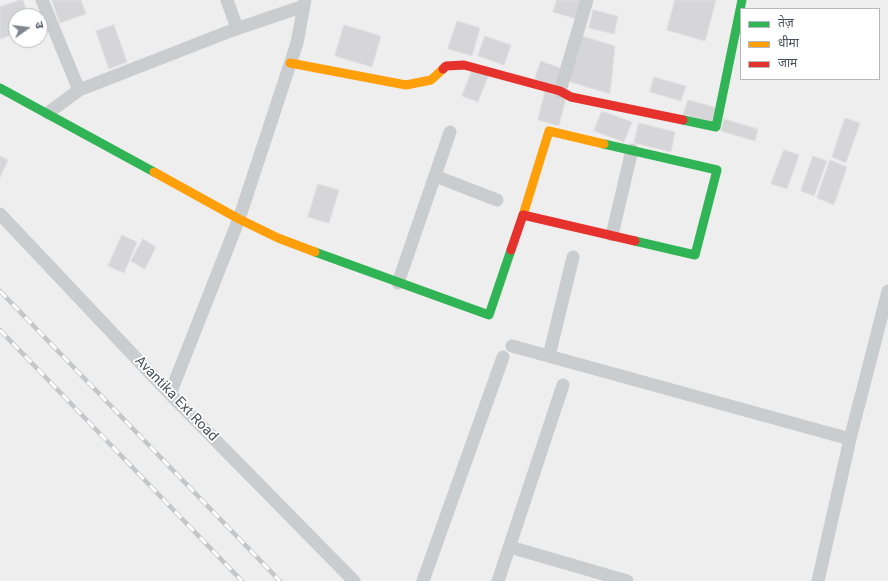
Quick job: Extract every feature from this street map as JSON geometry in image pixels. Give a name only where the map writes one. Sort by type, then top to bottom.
[{"type":"street","points":[[42,0],[79,90]]},
{"type":"street","points":[[227,0],[236,25],[236,28],[233,30]]},
{"type":"street","points":[[560,91],[587,0]]},
{"type":"street","points":[[48,113],[79,90],[305,3]]},
{"type":"street","points":[[170,394],[239,219],[297,43],[305,3]]},
{"type":"street","points":[[290,63],[406,85],[431,80],[446,66],[464,66],[560,91],[571,97],[716,127],[740,10]]},
{"type":"street","points":[[0,88],[239,219],[278,238],[489,315],[523,215],[549,131],[717,170],[695,255],[523,215]]},
{"type":"street","points":[[398,283],[450,132]]},
{"type":"street","points":[[612,235],[632,150]]},
{"type":"street","points":[[435,176],[497,200]]},
{"type":"street","name":"Avantika Ext Road","points":[[0,214],[170,394],[354,581]]},
{"type":"street","points":[[549,356],[573,257]]},
{"type":"street","points":[[818,581],[850,439],[888,291]]},
{"type":"street","points":[[512,346],[850,439]]},
{"type":"street","points":[[423,581],[502,357]]},
{"type":"street","points":[[498,581],[563,385]]},
{"type":"street","points":[[510,547],[627,581]]},
{"type":"building","points":[[23,0],[26,8],[8,8],[8,36],[0,39],[0,7]]},
{"type":"building","points":[[52,0],[81,0],[86,14],[60,23]]},
{"type":"building","points":[[557,0],[586,0],[580,20],[553,12]]},
{"type":"building","points":[[675,0],[716,0],[705,41],[667,30]]},
{"type":"building","points":[[593,10],[618,16],[614,34],[589,28]]},
{"type":"building","points":[[457,21],[480,28],[472,56],[448,49]]},
{"type":"building","points":[[114,25],[127,62],[109,69],[96,31]]},
{"type":"building","points":[[344,25],[381,36],[372,67],[335,56]]},
{"type":"building","points":[[485,36],[511,45],[504,65],[478,56]]},
{"type":"building","points":[[582,36],[615,46],[610,94],[568,81]]},
{"type":"building","points":[[541,61],[563,69],[556,87],[535,79]]},
{"type":"building","points":[[472,71],[489,74],[478,102],[462,96]]},
{"type":"building","points":[[654,77],[686,86],[681,101],[650,92]]},
{"type":"building","points":[[545,92],[566,98],[559,126],[538,120]]},
{"type":"building","points":[[688,100],[718,108],[713,123],[683,115]]},
{"type":"building","points":[[602,111],[632,122],[624,142],[594,131]]},
{"type":"building","points":[[845,118],[860,123],[846,163],[832,157]]},
{"type":"building","points":[[724,119],[758,129],[755,141],[721,131]]},
{"type":"building","points":[[639,123],[675,132],[671,152],[634,143]]},
{"type":"building","points":[[784,150],[799,155],[787,189],[771,184]]},
{"type":"building","points":[[0,156],[8,160],[0,178]]},
{"type":"building","points":[[813,156],[827,161],[814,196],[801,191]]},
{"type":"building","points":[[830,160],[847,167],[834,205],[817,198]]},
{"type":"building","points":[[318,184],[339,190],[329,223],[308,217]]},
{"type":"building","points":[[122,235],[137,242],[124,273],[108,266]]},
{"type":"building","points":[[143,239],[156,247],[145,269],[131,261]]},
{"type":"railway","points":[[0,291],[280,581]]},
{"type":"railway","points":[[0,330],[242,581]]},
{"type":"traffic: fast","points":[[740,8],[742,0]]},
{"type":"traffic: fast","points":[[683,120],[716,127],[740,10]]},
{"type":"traffic: fast","points":[[0,88],[154,172]]},
{"type":"traffic: fast","points":[[604,144],[717,170],[695,255],[635,241]]},
{"type":"traffic: fast","points":[[315,252],[489,315],[511,250]]},
{"type":"traffic: slow","points":[[290,63],[406,85],[431,80],[443,69]]},
{"type":"traffic: slow","points":[[523,215],[549,131],[604,144]]},
{"type":"traffic: slow","points":[[154,172],[239,219],[278,238],[315,252]]},
{"type":"traffic: jam","points":[[443,69],[446,66],[464,65],[560,91],[571,97],[683,120]]},
{"type":"traffic: jam","points":[[511,250],[523,215],[635,241]]}]
